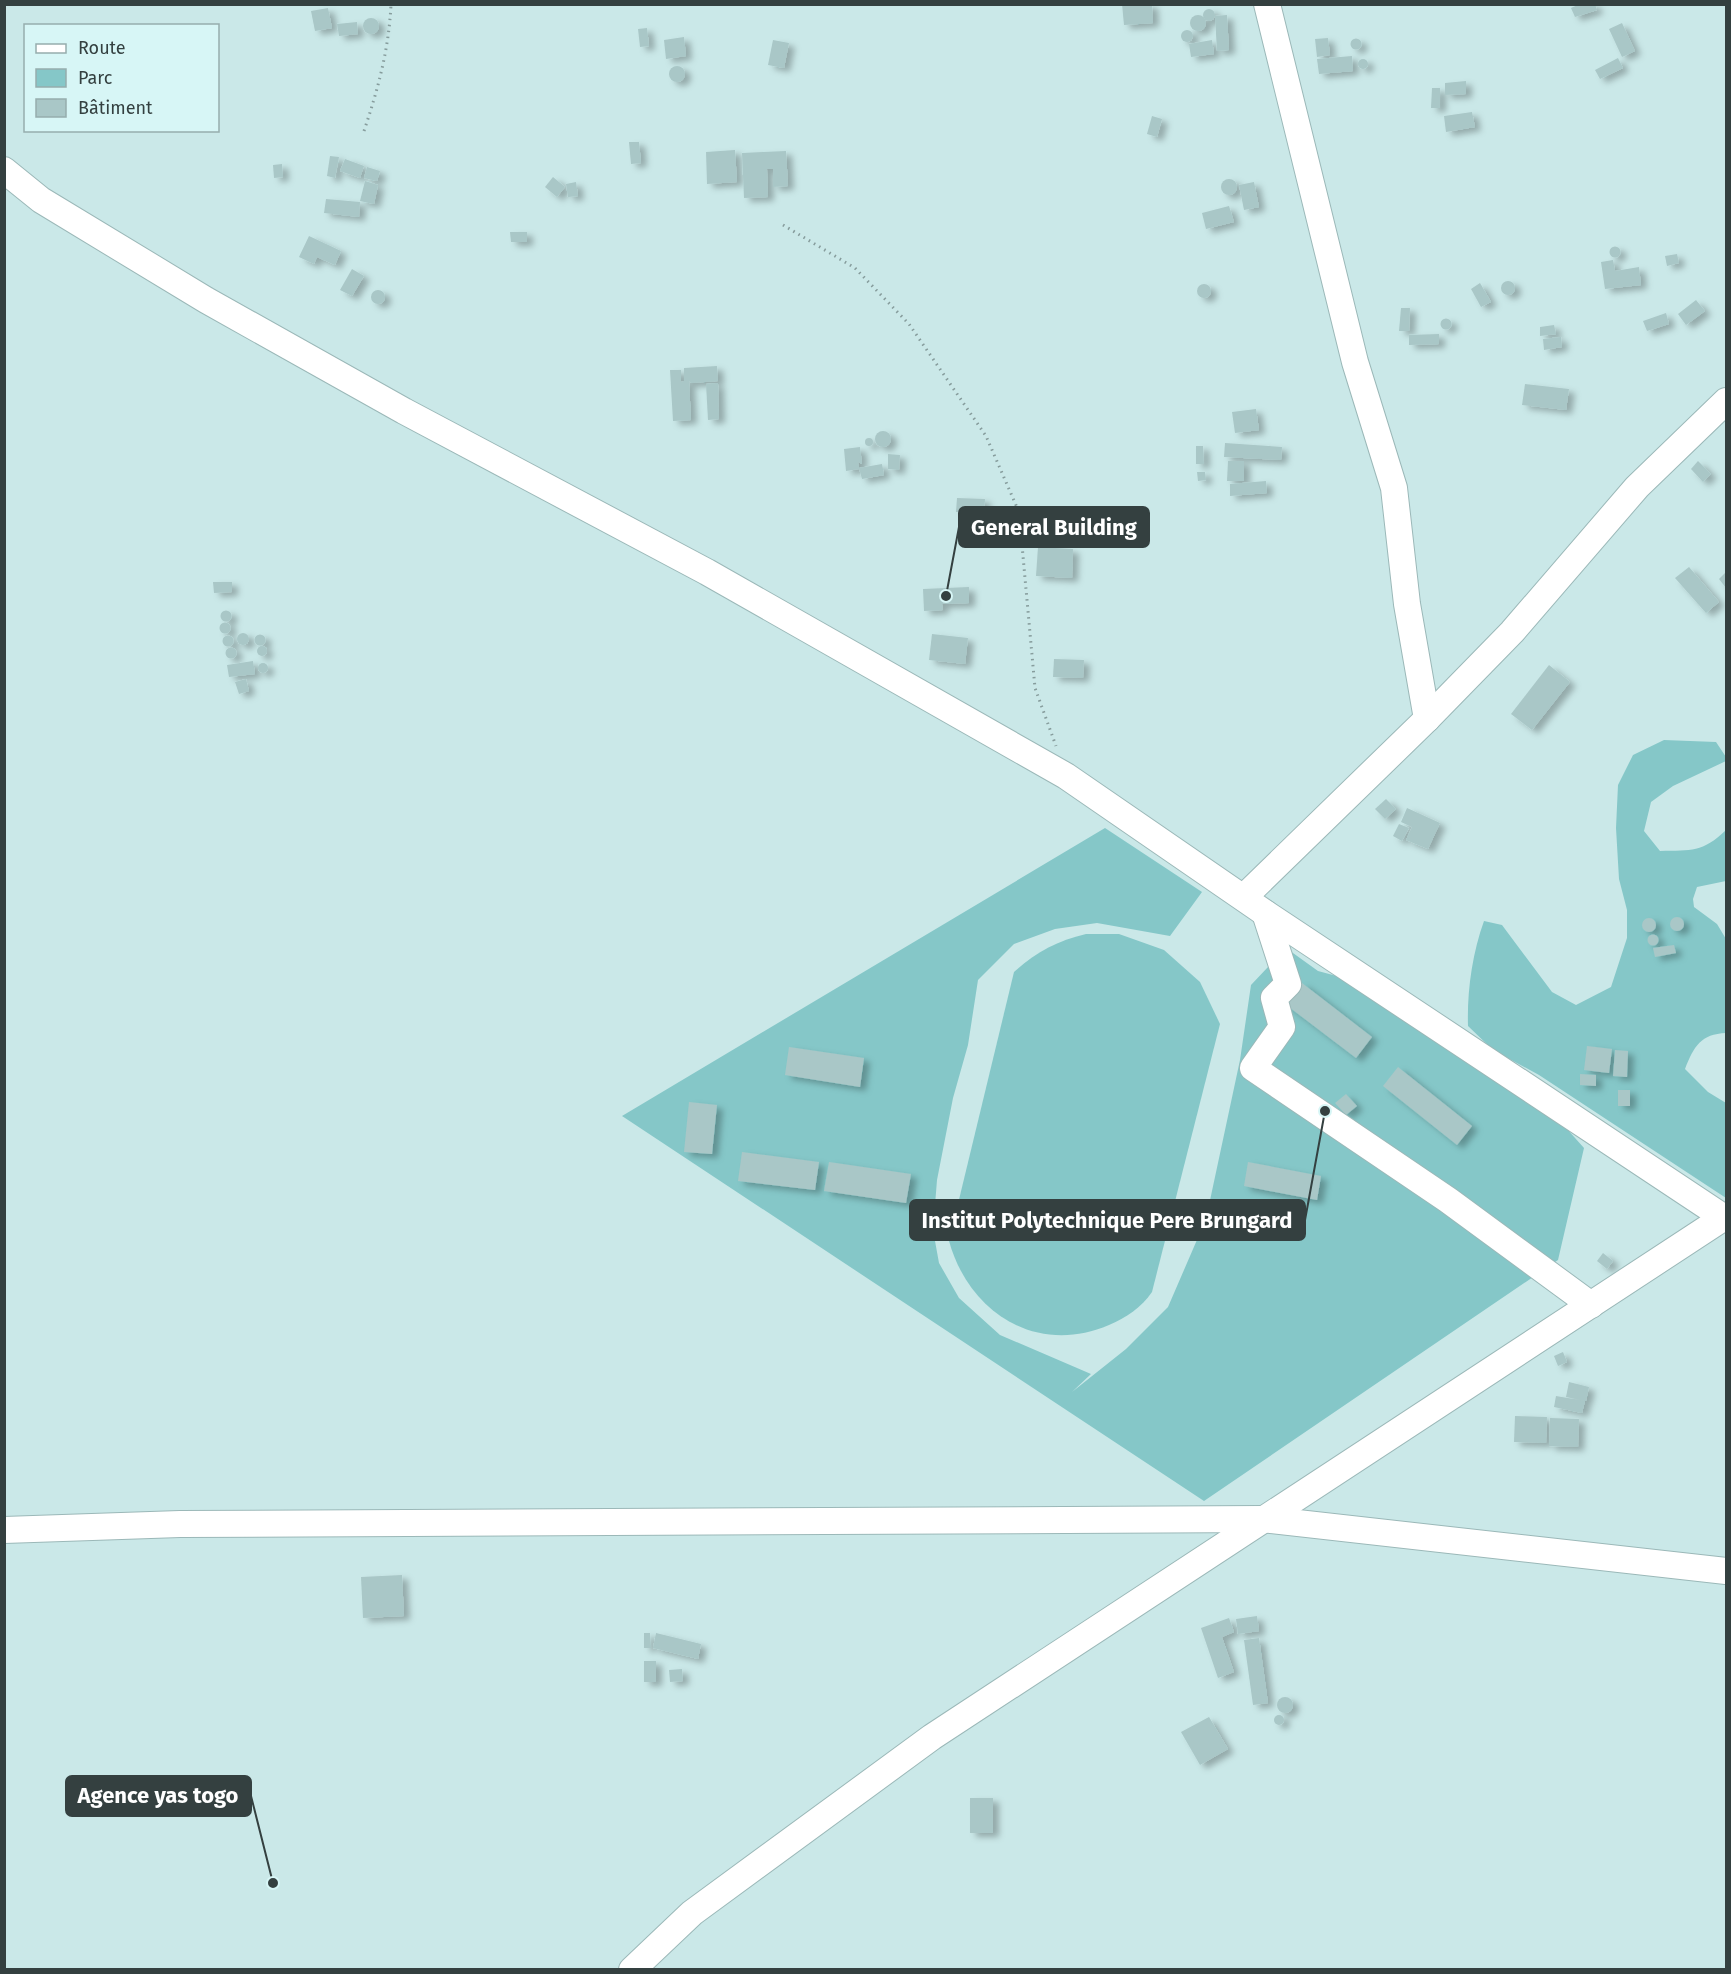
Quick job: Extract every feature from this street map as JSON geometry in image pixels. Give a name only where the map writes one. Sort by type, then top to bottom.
[{"type":"street","points":[[1267,4],[1355,362],[1394,488],[1407,604],[1427,719]]},
{"type":"street","points":[[4,170],[41,200],[206,300],[404,411],[707,572],[1066,776],[1265,913],[1726,1218],[932,1737],[692,1913],[632,1970]]},
{"type":"street","points":[[1244,897],[1427,719],[1512,632],[1637,487],[1726,401]]},
{"type":"street","points":[[1265,913],[1288,984],[1274,998],[1282,1027],[1253,1068],[1448,1200],[1591,1305]]},
{"type":"street","points":[[4,1530],[192,1524],[1263,1519],[1726,1571]]},
{"type":"path","points":[[364,131],[381,80],[389,42],[391,4]]},
{"type":"path","points":[[783,225],[855,268],[909,324],[986,436],[1019,512],[1035,687],[1066,776]]},
{"type":"green space","points":[[1664,740],[1716,742],[1726,757],[1726,761],[1673,786],[1651,802],[1644,831],[1660,851],[1680,851],[1696,849],[1710,843],[1726,830],[1726,881],[1697,887],[1693,899],[1694,907],[1717,924],[1726,939],[1726,1033],[1704,1039],[1695,1048],[1685,1069],[1708,1092],[1726,1103],[1726,1198],[1539,1075],[1493,1050],[1468,1026],[1471,973],[1484,921],[1502,925],[1552,992],[1576,1005],[1611,987],[1627,938],[1627,910],[1619,879],[1616,828],[1618,785],[1633,755]]},
{"type":"green space","points":[[1105,828],[1202,892],[1170,936],[1097,923],[1055,929],[1014,944],[978,980],[968,1045],[953,1098],[937,1180],[933,1230],[939,1263],[959,1298],[1000,1335],[1091,1374],[1072,1392],[1126,1349],[1168,1307],[1206,1219],[1240,1060],[1251,985],[1286,948],[1318,971],[1344,978],[1558,1119],[1584,1148],[1558,1260],[1204,1501],[622,1116]]},
{"type":"green space","points":[[1086,934],[1119,934],[1164,950],[1200,982],[1220,1024],[1152,1292],[1133,1312],[1109,1325],[1082,1333],[1056,1335],[1032,1331],[1010,1322],[989,1307],[972,1289],[959,1267],[949,1241],[1014,972],[1047,948]]},
{"type":"building","points":[[1122,4],[1152,4],[1153,23],[1124,25]]},
{"type":"building","points":[[1580,4],[1595,4],[1597,10],[1575,17],[1571,8]]},
{"type":"building","points":[[328,8],[332,28],[315,31],[311,11]]},
{"type":"building","points":[[1211,9],[1215,15],[1211,21],[1207,21],[1203,13]]},
{"type":"building","points":[[1198,15],[1206,23],[1198,31],[1190,23]]},
{"type":"building","points":[[1227,15],[1229,50],[1217,51],[1215,16]]},
{"type":"building","points":[[371,18],[379,26],[371,34],[363,26]]},
{"type":"building","points":[[357,22],[358,34],[339,36],[337,24]]},
{"type":"building","points":[[1622,23],[1635,51],[1622,57],[1609,29]]},
{"type":"building","points":[[647,28],[649,46],[640,47],[638,29]]},
{"type":"building","points":[[1187,30],[1193,36],[1187,42],[1181,36]]},
{"type":"building","points":[[684,37],[686,56],[666,59],[664,40]]},
{"type":"building","points":[[1328,38],[1330,55],[1317,57],[1315,39]]},
{"type":"building","points":[[1356,39],[1360,40],[1360,48],[1356,49],[1352,48],[1351,44],[1352,40]]},
{"type":"building","points":[[773,40],[789,43],[784,68],[768,65]]},
{"type":"building","points":[[1212,40],[1214,54],[1191,57],[1189,44]]},
{"type":"building","points":[[1352,56],[1353,71],[1319,74],[1317,59]]},
{"type":"building","points":[[1618,58],[1623,68],[1600,79],[1595,70]]},
{"type":"building","points":[[1363,59],[1367,60],[1367,68],[1363,69],[1359,68],[1358,64],[1359,60]]},
{"type":"building","points":[[674,66],[680,66],[685,74],[683,80],[674,82],[669,77],[669,71]]},
{"type":"building","points":[[1466,81],[1466,94],[1445,95],[1445,83]]},
{"type":"building","points":[[1432,88],[1440,88],[1440,108],[1431,108]]},
{"type":"building","points":[[1472,112],[1475,127],[1446,132],[1444,116]]},
{"type":"building","points":[[1152,116],[1162,119],[1157,137],[1147,134]]},
{"type":"building","points":[[629,142],[639,142],[641,163],[631,164]]},
{"type":"building","points":[[735,150],[737,182],[707,184],[706,152]]},
{"type":"building","points":[[786,151],[788,186],[773,187],[773,169],[767,169],[768,197],[744,198],[742,153]]},
{"type":"building","points":[[330,156],[339,157],[335,178],[327,176]]},
{"type":"building","points":[[345,159],[364,166],[360,178],[340,171]]},
{"type":"building","points":[[282,164],[283,177],[274,178],[273,165]]},
{"type":"building","points":[[367,167],[380,171],[377,181],[364,178]]},
{"type":"building","points":[[553,177],[565,187],[557,197],[545,187]]},
{"type":"building","points":[[1229,179],[1237,187],[1229,195],[1221,187]]},
{"type":"building","points":[[365,181],[378,185],[374,204],[360,201]]},
{"type":"building","points":[[576,182],[578,196],[568,197],[566,184]]},
{"type":"building","points":[[1254,182],[1259,207],[1244,210],[1239,185]]},
{"type":"building","points":[[326,199],[360,202],[359,217],[324,213]]},
{"type":"building","points":[[1229,206],[1234,222],[1206,229],[1202,213]]},
{"type":"building","points":[[510,232],[527,232],[527,242],[511,242]]},
{"type":"building","points":[[309,236],[341,251],[335,265],[317,257],[314,264],[299,257]]},
{"type":"building","points":[[1615,246],[1621,252],[1615,258],[1609,252]]},
{"type":"building","points":[[1677,254],[1679,263],[1667,266],[1665,256]]},
{"type":"building","points":[[1613,260],[1615,271],[1639,267],[1641,285],[1605,289],[1601,262]]},
{"type":"building","points":[[352,269],[364,276],[352,296],[340,290]]},
{"type":"building","points":[[1508,281],[1513,283],[1515,288],[1513,293],[1508,295],[1503,293],[1501,288],[1503,283]]},
{"type":"building","points":[[1480,283],[1491,302],[1481,307],[1471,289]]},
{"type":"building","points":[[1201,284],[1207,284],[1211,291],[1207,298],[1201,298],[1197,294],[1197,288]]},
{"type":"building","points":[[375,290],[381,290],[385,297],[381,304],[375,304],[371,300],[371,294]]},
{"type":"building","points":[[1696,300],[1705,311],[1686,325],[1678,314]]},
{"type":"building","points":[[1401,308],[1410,308],[1409,331],[1399,331]]},
{"type":"building","points":[[1666,313],[1669,324],[1647,331],[1643,321]]},
{"type":"building","points":[[1446,319],[1450,320],[1450,328],[1446,329],[1442,328],[1441,324],[1442,320]]},
{"type":"building","points":[[1554,325],[1556,334],[1540,336],[1540,327]]},
{"type":"building","points":[[1439,334],[1439,344],[1409,345],[1409,335]]},
{"type":"building","points":[[1561,337],[1562,347],[1544,350],[1543,339]]},
{"type":"building","points":[[717,366],[718,381],[691,383],[689,381],[691,420],[673,421],[670,370],[681,370],[681,382],[684,381],[684,368]]},
{"type":"building","points":[[718,383],[719,419],[708,420],[706,384]]},
{"type":"building","points":[[1525,384],[1569,389],[1566,410],[1522,405]]},
{"type":"building","points":[[1256,409],[1259,430],[1235,433],[1232,412]]},
{"type":"building","points":[[883,431],[889,433],[891,439],[889,445],[883,447],[877,445],[875,439],[877,433]]},
{"type":"building","points":[[869,438],[873,442],[869,446],[865,442]]},
{"type":"building","points":[[1225,443],[1282,447],[1281,460],[1224,457]]},
{"type":"building","points":[[1196,446],[1203,446],[1204,464],[1196,464]]},
{"type":"building","points":[[860,447],[862,464],[858,462],[859,469],[846,471],[844,449]]},
{"type":"building","points":[[888,454],[900,455],[899,470],[888,469]]},
{"type":"building","points":[[1228,461],[1244,461],[1244,481],[1227,481]]},
{"type":"building","points":[[1698,461],[1711,474],[1703,482],[1691,469]]},
{"type":"building","points":[[882,464],[884,475],[862,479],[859,468]]},
{"type":"building","points":[[1197,472],[1205,472],[1206,480],[1198,481]]},
{"type":"building","points":[[1266,481],[1267,493],[1230,496],[1230,484]]},
{"type":"building","points":[[957,498],[985,499],[984,513],[956,512]]},
{"type":"building","points":[[1038,547],[1073,549],[1072,578],[1036,576]]},
{"type":"building","points":[[1689,567],[1719,602],[1706,613],[1675,578]]},
{"type":"building","points":[[1726,572],[1726,588],[1719,579]]},
{"type":"building","points":[[213,582],[232,582],[232,592],[214,593]]},
{"type":"building","points":[[969,587],[969,603],[942,604],[943,610],[924,611],[923,589]]},
{"type":"building","points":[[226,611],[230,612],[230,620],[226,621],[222,620],[221,616],[222,612]]},
{"type":"building","points":[[225,622],[231,628],[225,634],[219,628]]},
{"type":"building","points":[[243,633],[249,639],[243,645],[237,639]]},
{"type":"building","points":[[932,634],[968,638],[965,664],[929,660]]},
{"type":"building","points":[[260,635],[264,636],[264,644],[260,645],[256,644],[255,640],[256,636]]},
{"type":"building","points":[[228,636],[232,637],[232,645],[228,646],[224,645],[223,641],[224,637]]},
{"type":"building","points":[[262,646],[266,647],[266,655],[262,656],[258,655],[257,651],[258,647]]},
{"type":"building","points":[[231,648],[235,649],[235,657],[231,658],[227,657],[226,653],[227,649]]},
{"type":"building","points":[[1054,659],[1084,660],[1083,678],[1053,677]]},
{"type":"building","points":[[253,661],[255,674],[229,677],[227,665]]},
{"type":"building","points":[[263,663],[267,664],[267,672],[263,673],[259,672],[258,668],[259,664]]},
{"type":"building","points":[[1549,665],[1570,682],[1532,730],[1511,714]]},
{"type":"building","points":[[246,679],[249,691],[239,694],[235,682]]},
{"type":"building","points":[[1386,799],[1396,809],[1385,819],[1375,809]]},
{"type":"building","points":[[1407,808],[1440,823],[1428,849],[1406,840],[1412,827],[1401,822]]},
{"type":"building","points":[[1399,824],[1409,828],[1402,841],[1393,836]]},
{"type":"building","points":[[1674,917],[1680,917],[1684,924],[1680,931],[1674,931],[1670,927],[1670,921]]},
{"type":"building","points":[[1649,918],[1654,920],[1656,925],[1654,930],[1649,932],[1644,930],[1642,925],[1644,920]]},
{"type":"building","points":[[1653,935],[1657,936],[1657,944],[1653,945],[1649,944],[1648,940],[1649,936]]},
{"type":"building","points":[[1674,945],[1676,953],[1655,957],[1653,948]]},
{"type":"building","points":[[1302,983],[1372,1037],[1356,1058],[1285,1004]]},
{"type":"building","points":[[1587,1046],[1612,1049],[1609,1073],[1584,1070]]},
{"type":"building","points":[[789,1047],[864,1058],[860,1087],[785,1075]]},
{"type":"building","points":[[1615,1050],[1628,1051],[1627,1077],[1613,1076]]},
{"type":"building","points":[[1398,1067],[1472,1126],[1457,1145],[1383,1086]]},
{"type":"building","points":[[1580,1074],[1596,1075],[1596,1086],[1580,1085]]},
{"type":"building","points":[[1618,1090],[1630,1090],[1630,1106],[1618,1106]]},
{"type":"building","points":[[1346,1094],[1357,1106],[1346,1115],[1335,1103]]},
{"type":"building","points":[[689,1102],[717,1105],[712,1154],[684,1152]]},
{"type":"building","points":[[742,1152],[819,1162],[815,1190],[738,1181]]},
{"type":"building","points":[[829,1162],[911,1174],[906,1203],[824,1191]]},
{"type":"building","points":[[1248,1162],[1321,1176],[1317,1200],[1244,1186]]},
{"type":"building","points":[[1603,1253],[1613,1261],[1607,1269],[1597,1261]]},
{"type":"building","points":[[1563,1352],[1567,1362],[1558,1366],[1554,1356]]},
{"type":"building","points":[[1569,1382],[1589,1387],[1586,1401],[1566,1397]]},
{"type":"building","points":[[1556,1396],[1585,1401],[1582,1413],[1554,1407]]},
{"type":"building","points":[[1515,1416],[1547,1417],[1546,1443],[1514,1442]]},
{"type":"building","points":[[1550,1418],[1579,1419],[1578,1447],[1549,1446]]},
{"type":"building","points":[[402,1575],[404,1616],[363,1618],[361,1577]]},
{"type":"building","points":[[1257,1616],[1259,1631],[1238,1634],[1236,1619]]},
{"type":"building","points":[[1229,1618],[1234,1632],[1222,1637],[1234,1672],[1218,1678],[1201,1628]]},
{"type":"building","points":[[644,1633],[650,1633],[651,1648],[644,1648]]},
{"type":"building","points":[[656,1633],[701,1644],[698,1659],[653,1648]]},
{"type":"building","points":[[1259,1638],[1268,1703],[1253,1705],[1244,1640]]},
{"type":"building","points":[[644,1661],[656,1661],[656,1682],[644,1682]]},
{"type":"building","points":[[682,1669],[683,1681],[670,1682],[669,1670]]},
{"type":"building","points":[[1285,1697],[1291,1699],[1293,1705],[1291,1711],[1285,1713],[1279,1711],[1277,1705],[1279,1699]]},
{"type":"building","points":[[1279,1715],[1283,1716],[1283,1724],[1279,1725],[1275,1724],[1274,1720],[1275,1716]]},
{"type":"building","points":[[1209,1717],[1228,1749],[1200,1765],[1181,1732]]},
{"type":"building","points":[[970,1798],[993,1798],[993,1833],[970,1833]]},
{"type":"place","name":"General Building","points":[[946,596]]},
{"type":"place","name":"Institut Polytechnique Pere Brungard","points":[[1325,1111]]},
{"type":"place","name":"Agence yas togo","points":[[273,1883]]}]
